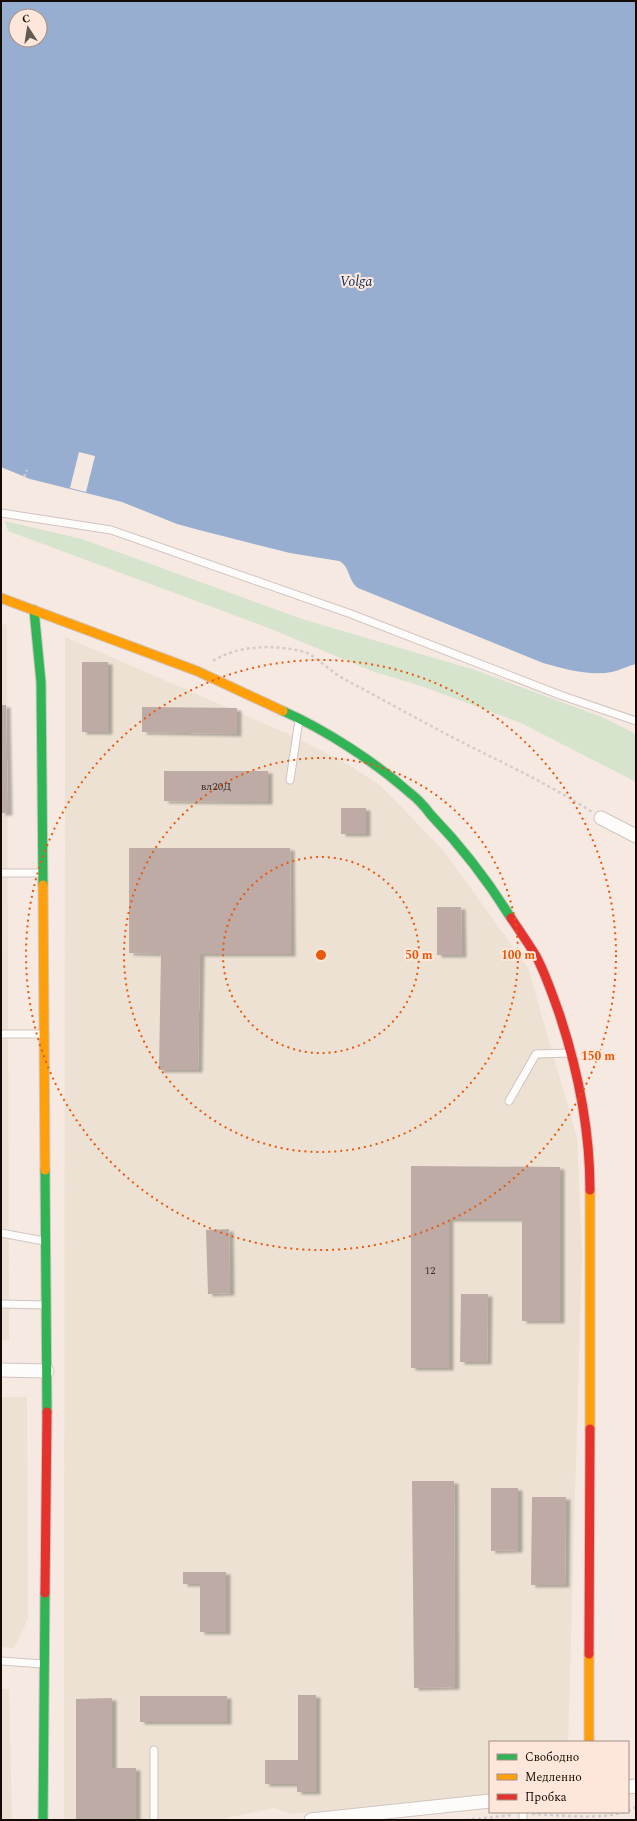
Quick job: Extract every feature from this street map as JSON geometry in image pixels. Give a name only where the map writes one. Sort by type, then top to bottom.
[{"type":"street","points":[[1,598],[197,671],[299,718],[352,750],[411,793],[445,828],[495,892],[536,957],[549,984],[572,1053],[586,1117],[590,1154],[589,1741]]},
{"type":"street","points":[[34,610],[40,682],[47,1305],[46,1665],[43,1820]]},
{"type":"street","points":[[601,818],[636,836]]},
{"type":"street","points":[[1,1370],[47,1371]]},
{"type":"street","points":[[311,1820],[489,1801]]},
{"type":"lane","points":[[1,513],[111,530],[351,614],[560,696],[636,721]]},
{"type":"lane","points":[[290,780],[299,718]]},
{"type":"lane","points":[[1,873],[43,873]]},
{"type":"lane","points":[[1,1034],[44,1034]]},
{"type":"lane","points":[[509,1101],[536,1054],[572,1053]]},
{"type":"lane","points":[[1,1233],[46,1241]]},
{"type":"lane","points":[[1,1304],[47,1305]]},
{"type":"lane","points":[[1,1661],[46,1665]]},
{"type":"lane","points":[[154,1750],[154,1820]]},
{"type":"path","points":[[24,477],[27,470]]},
{"type":"path","points":[[197,671],[218,657],[249,648],[276,646],[306,652],[336,675],[447,734],[513,766],[575,801],[601,818]]},
{"type":"path","points":[[466,1820],[523,1815],[581,1816],[613,1815],[621,1813]]},
{"type":"shaded area","points":[[1,624],[7,625],[9,1340],[1,1340]]},
{"type":"shaded area","points":[[65,637],[295,737],[349,765],[381,786],[443,850],[528,968],[577,1138],[582,1252],[568,1741],[489,1741],[489,1795],[292,1814],[274,1808],[217,1820],[64,1820]]},
{"type":"shaded area","points":[[1,1397],[27,1397],[28,1619],[14,1648],[1,1647]]},
{"type":"shaded area","points":[[1,1689],[9,1689],[12,1820],[1,1820]]},
{"type":"green space","points":[[5,521],[82,539],[302,619],[475,670],[602,717],[636,734],[636,782],[521,723],[424,687],[372,671],[261,625],[8,531]]},
{"type":"water","name":"Volga","points":[[1,1],[636,1],[636,664],[612,672],[594,673],[568,670],[543,663],[358,588],[352,582],[343,563],[339,561],[290,553],[199,530],[177,524],[122,502],[30,479],[1,467]]},
{"type":"pier","points":[[79,452],[95,456],[86,492],[70,488]]},
{"type":"building","points":[[82,662],[108,662],[108,732],[82,732]]},
{"type":"building","points":[[1,705],[6,705],[8,813],[1,813]]},
{"type":"building","points":[[142,707],[237,708],[237,734],[142,732]]},
{"type":"building","points":[[164,771],[268,771],[268,802],[164,801]]},
{"type":"building","points":[[341,808],[366,808],[366,834],[341,834]]},
{"type":"building","points":[[129,848],[290,848],[291,954],[200,954],[198,1070],[159,1070],[161,954],[129,953]]},
{"type":"building","points":[[437,907],[461,907],[462,955],[437,955]]},
{"type":"building","points":[[411,1166],[560,1167],[560,1321],[522,1321],[522,1219],[449,1219],[449,1368],[411,1368]]},
{"type":"building","points":[[229,1229],[230,1293],[208,1294],[206,1230]]},
{"type":"building","points":[[461,1294],[488,1294],[487,1362],[460,1362]]},
{"type":"building","points":[[412,1481],[454,1481],[455,1687],[414,1688]]},
{"type":"building","points":[[491,1488],[518,1488],[518,1550],[491,1551]]},
{"type":"building","points":[[532,1497],[566,1497],[565,1585],[531,1585]]},
{"type":"building","points":[[183,1572],[226,1572],[226,1632],[200,1632],[200,1584],[183,1584]]},
{"type":"building","points":[[298,1695],[316,1695],[316,1792],[297,1792],[297,1784],[265,1784],[265,1760],[298,1760]]},
{"type":"building","points":[[140,1696],[227,1696],[227,1722],[140,1722]]},
{"type":"building","points":[[112,1698],[112,1768],[136,1768],[136,1820],[76,1820],[76,1699]]},
{"type":"traffic: fast","points":[[34,610],[41,682],[43,885]]},
{"type":"traffic: fast","points":[[283,711],[316,727],[366,758],[416,798],[474,864],[511,918]]},
{"type":"traffic: fast","points":[[45,1170],[47,1412]]},
{"type":"traffic: fast","points":[[43,1820],[45,1593]]},
{"type":"traffic: slow","points":[[1,598],[197,671],[283,711]]},
{"type":"traffic: slow","points":[[43,885],[45,1170]]},
{"type":"traffic: slow","points":[[590,1190],[590,1429]]},
{"type":"traffic: slow","points":[[589,1654],[589,1741]]},
{"type":"traffic: jam","points":[[511,918],[540,963],[567,1038],[578,1080],[586,1123],[590,1190]]},
{"type":"traffic: jam","points":[[45,1593],[47,1412]]},
{"type":"traffic: jam","points":[[589,1654],[590,1429]]}]
